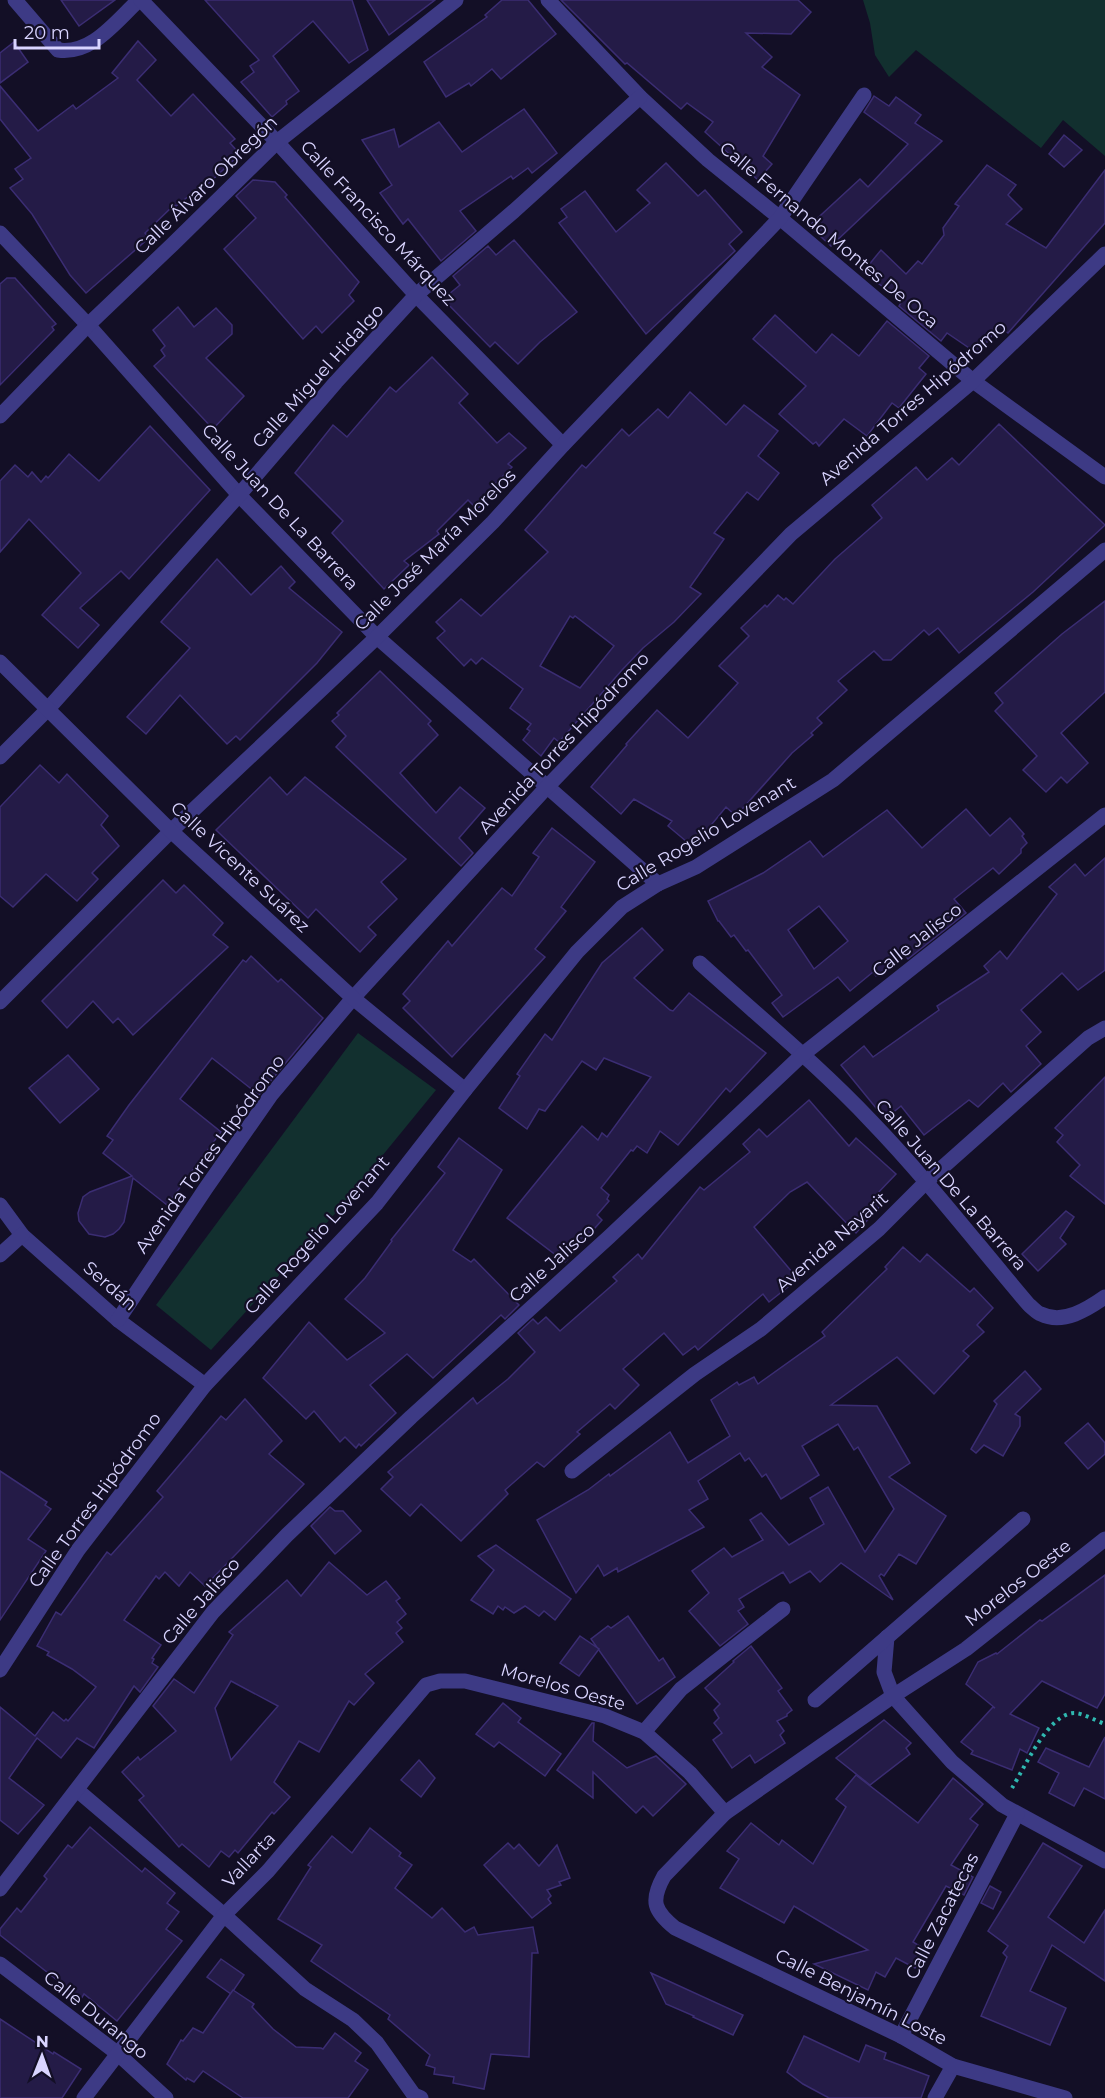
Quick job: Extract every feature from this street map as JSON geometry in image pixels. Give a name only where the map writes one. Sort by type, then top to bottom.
[{"type":"street","points":[[15,0],[58,50],[70,52],[93,42],[140,0]]},
{"type":"street","name":"Calle Francisco Márquez","points":[[140,0],[277,142],[416,295],[563,445]]},
{"type":"street","name":"Calle Álvaro Obregón","points":[[0,416],[88,325],[277,142],[456,0]]},
{"type":"street","name":"Calle Fernando Montes De Oca","points":[[549,0],[640,97],[708,160],[973,381],[1105,477]]},
{"type":"street","name":"Calle José María Morelos","points":[[0,1002],[171,831],[376,637],[493,522],[563,445],[780,218],[864,95]]},
{"type":"street","name":"Calle Miguel Hidalgo","points":[[0,757],[47,710],[239,495],[336,382],[416,295],[514,211],[640,97]]},
{"type":"street","name":"Calle Juan De La Barrera","points":[[0,233],[88,325],[239,495],[376,637],[658,884]]},
{"type":"street","name":"Avenida Torres Hipódromo","points":[[118,1320],[206,1188],[272,1095],[353,998],[546,788],[791,534],[973,381],[1105,254]]},
{"type":"street","name":"Calle Rogelio Lovenant","points":[[205,1385],[377,1203],[577,952],[622,907],[658,884],[696,867],[833,780],[1105,550]]},
{"type":"street","name":"Calle Vicente Suárez","points":[[0,662],[171,831],[353,998],[465,1090]]},
{"type":"street","name":"Calle Jalisco","points":[[0,1889],[213,1612],[286,1534],[609,1237],[802,1055],[1105,815]]},
{"type":"street","name":"Calle Juan De La Barrera","points":[[700,963],[871,1120],[1029,1305],[1041,1315],[1066,1316],[1083,1313],[1105,1297]]},
{"type":"street","name":"Avenida Nayarit","points":[[572,1471],[695,1374],[761,1329],[879,1229],[926,1182],[1088,1038],[1105,1028]]},
{"type":"street","name":"Serdán","points":[[0,1205],[22,1235],[118,1320],[205,1385]]},
{"type":"street","points":[[0,1255],[22,1235]]},
{"type":"street","name":"Calle Torres Hipódromo","points":[[0,1670],[78,1550],[205,1385]]},
{"type":"street","points":[[815,1700],[1023,1519]]},
{"type":"street","name":"Morelos Oeste","points":[[655,1904],[657,1888],[664,1876],[725,1813],[893,1696],[966,1649],[1105,1539]]},
{"type":"street","points":[[644,1732],[681,1689],[783,1610]]},
{"type":"street","points":[[887,1637],[884,1672],[893,1696],[952,1762],[1002,1805],[1105,1861]]},
{"type":"street","name":"Vallarta","points":[[84,2098],[224,1915],[268,1871],[426,1685],[440,1681],[465,1681]]},
{"type":"street","name":"Morelos Oeste","points":[[465,1681],[604,1716],[644,1732],[690,1773],[725,1813]]},
{"type":"street","points":[[76,1790],[224,1915],[305,1989],[353,2020],[377,2043],[416,2097]]},
{"type":"street","name":"Calle Zacatecas","points":[[901,2036],[1017,1814]]},
{"type":"street","name":"Calle Benjamín Loste","points":[[655,1904],[660,1916],[675,1928],[901,2036],[953,2066],[1065,2098]]},
{"type":"street","name":"Calle Durango","points":[[0,1964],[117,2053],[166,2098]]},
{"type":"street","points":[[935,2098],[953,2066]]},
{"type":"path","points":[[1002,1805],[1051,1724],[1064,1715],[1076,1712],[1105,1724]]},
{"type":"green space","points":[[863,0],[1105,0],[1105,156],[1063,120],[1041,148],[916,50],[889,77],[875,55],[870,23]]},
{"type":"green space","points":[[358,1033],[436,1090],[333,1216],[211,1350],[156,1305]]},
{"type":"building","points":[[61,0],[115,0],[79,26]]},
{"type":"building","points":[[205,0],[352,0],[368,50],[349,63],[313,21],[273,56],[299,91],[286,101],[287,104],[272,117],[241,82],[254,72],[250,66],[259,60]]},
{"type":"building","points":[[367,0],[435,0],[389,35]]},
{"type":"building","points":[[502,0],[528,0],[556,34],[501,79],[492,69],[471,86],[469,83],[446,97],[424,62],[487,17],[485,15]]},
{"type":"building","points":[[561,0],[798,0],[811,12],[791,34],[746,33],[772,57],[762,67],[800,95],[763,156],[772,164],[758,180],[705,132],[713,122],[687,103],[681,109],[627,63],[625,64]]},
{"type":"building","points":[[138,41],[156,60],[137,80],[171,116],[193,94],[235,139],[230,143],[238,152],[236,154],[238,156],[196,195],[194,192],[176,206],[174,205],[145,233],[149,238],[86,293],[70,275],[32,214],[10,188],[23,179],[15,169],[31,158],[0,119],[0,86],[38,131],[73,105],[76,109],[118,78],[112,73]]},
{"type":"building","points":[[14,42],[28,62],[0,83],[0,53]]},
{"type":"building","points":[[874,96],[889,106],[896,97],[921,115],[915,123],[942,141],[831,246],[809,226],[860,179],[868,187],[908,144],[864,112]]},
{"type":"building","points":[[524,109],[557,153],[532,173],[528,168],[513,179],[511,176],[460,211],[476,231],[441,261],[408,219],[403,224],[380,193],[392,185],[362,140],[394,129],[399,147],[439,122],[462,152]]},
{"type":"building","points":[[1064,135],[1082,150],[1064,167],[1049,154]]},
{"type":"building","points":[[666,163],[698,196],[705,190],[742,232],[729,244],[735,251],[646,334],[559,223],[567,217],[561,209],[585,191],[616,232],[650,203],[637,190]]},
{"type":"building","points":[[987,165],[1016,185],[1008,195],[1022,209],[1006,224],[1046,248],[1105,170],[1105,223],[1008,333],[999,326],[978,354],[947,333],[941,341],[899,306],[902,301],[863,272],[881,250],[906,274],[918,261],[922,264],[944,235],[943,228],[959,206],[955,204]]},
{"type":"building","points":[[253,180],[275,182],[287,195],[285,197],[359,282],[349,295],[354,301],[322,333],[316,326],[303,339],[224,249],[256,218],[236,196]]},
{"type":"building","points":[[514,240],[577,312],[540,342],[518,364],[495,342],[490,347],[443,299],[460,285],[453,276],[488,246],[496,255]]},
{"type":"building","points":[[7,278],[15,278],[56,324],[52,327],[54,330],[0,385],[0,284]]},
{"type":"building","points":[[178,307],[194,327],[216,308],[232,325],[232,334],[206,358],[244,396],[213,429],[154,366],[165,356],[161,350],[165,346],[153,330]]},
{"type":"building","points":[[775,315],[816,353],[832,334],[859,356],[887,321],[929,356],[919,368],[926,374],[899,408],[892,403],[867,436],[844,419],[819,446],[816,442],[813,444],[779,414],[806,386],[753,339]]},
{"type":"building","points":[[432,357],[468,394],[459,403],[497,443],[509,433],[526,448],[508,464],[512,467],[495,484],[499,489],[477,509],[468,500],[437,531],[439,534],[404,561],[409,565],[384,589],[332,533],[343,521],[295,473],[333,425],[347,437],[390,387],[396,392]]},
{"type":"building","points":[[690,392],[726,425],[744,405],[778,431],[758,456],[779,473],[758,500],[747,492],[714,533],[724,539],[690,587],[701,594],[674,622],[643,648],[559,742],[554,738],[541,756],[523,740],[530,731],[527,729],[531,724],[510,708],[523,689],[482,658],[476,664],[471,659],[464,666],[437,638],[445,631],[436,622],[461,599],[481,616],[548,552],[525,530],[582,465],[586,468],[622,429],[629,436],[658,409],[668,418]],"holes":[[[570,616],[573,618],[575,616],[614,646],[580,688],[540,666]]]},
{"type":"building","points":[[999,424],[1105,525],[1033,592],[959,653],[938,628],[929,635],[924,630],[891,660],[883,660],[874,651],[838,681],[847,690],[817,718],[822,723],[811,733],[813,735],[792,753],[736,816],[726,807],[693,847],[668,826],[672,821],[634,799],[621,814],[591,787],[657,710],[688,738],[738,683],[719,666],[749,636],[741,628],[778,595],[793,604],[835,559],[882,518],[872,505],[916,467],[927,480],[952,458],[959,465]]},
{"type":"building","points":[[150,426],[210,490],[129,579],[121,571],[80,608],[99,625],[78,648],[42,615],[81,573],[29,519],[0,552],[0,481],[15,465],[28,477],[32,472],[41,482],[46,476],[48,478],[69,454],[99,481]]},
{"type":"building","points":[[217,559],[251,595],[281,566],[295,582],[289,588],[342,632],[317,663],[240,740],[236,736],[227,744],[180,695],[146,734],[127,717],[190,648],[161,622]]},
{"type":"building","points":[[1105,601],[1105,692],[1061,733],[1088,763],[1067,783],[1061,777],[1046,792],[1023,770],[1037,756],[995,711],[1003,703],[995,693],[1062,634]]},
{"type":"building","points":[[380,671],[431,721],[428,724],[438,735],[400,773],[436,813],[460,787],[485,808],[459,838],[473,853],[461,866],[336,747],[346,736],[332,721],[339,715],[337,713]]},
{"type":"building","points":[[40,765],[59,783],[67,774],[108,816],[101,825],[119,846],[92,873],[98,879],[77,901],[46,874],[13,907],[0,896],[0,807]]},
{"type":"building","points":[[270,777],[287,795],[305,777],[406,859],[381,882],[397,899],[368,927],[376,935],[360,952],[316,909],[308,918],[216,830]]},
{"type":"building","points":[[966,809],[990,836],[1010,818],[1024,834],[1022,836],[1027,843],[1021,849],[1021,853],[999,874],[993,868],[954,899],[966,913],[908,959],[904,954],[876,976],[873,972],[850,991],[838,977],[783,1017],[772,1003],[782,995],[748,950],[746,951],[734,935],[731,937],[718,921],[708,901],[763,873],[810,841],[823,857],[887,810],[922,848]],"holes":[[[819,906],[848,941],[814,969],[788,930]]]},
{"type":"building","points":[[552,828],[595,862],[561,907],[566,911],[535,949],[545,957],[452,1057],[403,1008],[410,1001],[403,994],[448,941],[452,946],[502,888],[512,896],[539,857],[533,853]]},
{"type":"building","points":[[1105,858],[1105,970],[1078,990],[1062,973],[1021,1010],[1041,1032],[1026,1046],[1041,1064],[1011,1092],[1003,1083],[978,1107],[969,1100],[924,1135],[901,1106],[885,1119],[841,1065],[864,1046],[873,1057],[939,1010],[937,1006],[989,972],[984,966],[1000,951],[1007,959],[1057,894],[1049,887],[1075,864],[1085,876]]},
{"type":"building","points":[[163,880],[176,893],[184,885],[223,923],[213,935],[228,947],[133,1035],[118,1018],[113,1023],[93,1001],[67,1028],[42,1001]]},
{"type":"building","points":[[642,928],[663,950],[634,978],[673,1011],[689,993],[766,1053],[730,1092],[726,1088],[678,1145],[660,1131],[647,1153],[637,1146],[633,1151],[631,1150],[601,1188],[609,1195],[607,1199],[609,1201],[597,1215],[602,1220],[565,1262],[507,1218],[582,1126],[598,1140],[602,1133],[607,1137],[651,1077],[604,1058],[596,1070],[582,1061],[545,1111],[539,1109],[527,1129],[499,1108],[520,1076],[517,1074],[545,1034],[552,1040],[602,963]]},
{"type":"building","points":[[251,956],[278,982],[281,979],[323,1018],[259,1095],[212,1058],[180,1099],[221,1132],[167,1205],[133,1178],[124,1222],[119,1229],[105,1237],[89,1234],[79,1221],[78,1213],[83,1197],[90,1192],[132,1176],[103,1153],[113,1140],[107,1136],[243,960],[246,962]]},
{"type":"building","points":[[68,1055],[99,1089],[60,1123],[29,1088]]},
{"type":"building","points":[[1105,1077],[1105,1204],[1070,1176],[1080,1165],[1057,1142],[1063,1135],[1055,1128]]},
{"type":"building","points":[[809,1100],[849,1146],[856,1138],[896,1174],[874,1197],[881,1205],[856,1233],[807,1182],[790,1192],[754,1227],[798,1279],[769,1302],[763,1294],[698,1350],[695,1346],[683,1355],[664,1333],[623,1369],[639,1385],[615,1409],[610,1404],[577,1432],[580,1434],[544,1467],[537,1462],[505,1490],[508,1494],[461,1541],[421,1504],[410,1516],[381,1489],[393,1477],[388,1472],[473,1398],[477,1404],[508,1379],[535,1352],[518,1333],[533,1319],[538,1324],[546,1317],[560,1331],[617,1281],[613,1277],[638,1254],[642,1259],[700,1187],[704,1190],[750,1152],[743,1144],[759,1129],[767,1137]]},
{"type":"building","points":[[459,1138],[502,1170],[453,1250],[471,1262],[474,1259],[519,1305],[505,1319],[501,1315],[433,1378],[407,1354],[370,1385],[396,1413],[356,1448],[345,1437],[340,1442],[314,1411],[306,1419],[263,1378],[309,1322],[347,1360],[385,1333],[345,1299],[365,1278],[391,1240],[445,1173],[438,1167]]},
{"type":"building","points":[[1066,1211],[1074,1217],[1060,1238],[1066,1244],[1038,1271],[1022,1254]]},
{"type":"building","points":[[903,1247],[920,1262],[927,1254],[970,1292],[974,1288],[993,1308],[977,1325],[984,1332],[963,1351],[969,1356],[934,1394],[897,1357],[831,1405],[877,1406],[910,1463],[889,1477],[946,1516],[916,1564],[899,1554],[884,1576],[881,1574],[879,1576],[893,1600],[841,1563],[820,1582],[810,1571],[790,1583],[783,1572],[739,1599],[744,1607],[738,1611],[748,1624],[720,1646],[689,1611],[709,1593],[692,1571],[724,1548],[732,1557],[763,1540],[750,1520],[761,1513],[789,1545],[824,1524],[810,1498],[828,1487],[865,1552],[894,1509],[858,1447],[854,1450],[838,1424],[802,1446],[819,1475],[781,1499],[766,1474],[762,1477],[749,1458],[745,1461],[740,1453],[698,1481],[708,1499],[689,1510],[704,1527],[618,1572],[617,1568],[604,1576],[598,1565],[576,1593],[537,1520],[588,1490],[609,1474],[610,1476],[670,1432],[688,1463],[730,1436],[711,1400],[737,1382],[739,1385],[754,1377],[758,1384],[825,1336],[822,1332],[887,1269],[885,1267]]},
{"type":"building","points":[[1025,1371],[1041,1389],[1015,1414],[1020,1417],[1020,1426],[1003,1456],[984,1445],[976,1453],[971,1449],[997,1404],[994,1401]]},
{"type":"building","points":[[245,1399],[282,1441],[269,1454],[304,1484],[205,1586],[190,1572],[179,1586],[165,1572],[159,1579],[156,1576],[124,1620],[161,1645],[152,1658],[154,1659],[152,1663],[158,1667],[140,1692],[134,1686],[94,1748],[77,1738],[61,1758],[37,1738],[9,1778],[44,1805],[18,1834],[0,1820],[0,1707],[35,1736],[53,1712],[64,1721],[66,1719],[68,1721],[96,1687],[72,1669],[47,1655],[49,1652],[37,1646],[56,1612],[61,1615],[107,1552],[111,1555],[163,1497],[157,1491],[221,1416],[226,1420]]},
{"type":"building","points":[[1088,1423],[1105,1443],[1105,1454],[1088,1469],[1065,1443]]},
{"type":"building","points":[[0,1471],[47,1502],[45,1505],[51,1509],[28,1539],[46,1551],[0,1620]]},
{"type":"building","points":[[330,1507],[335,1511],[343,1511],[361,1531],[335,1554],[311,1526]]},
{"type":"building","points":[[496,1545],[571,1599],[555,1620],[544,1611],[539,1616],[525,1606],[514,1613],[505,1607],[503,1610],[498,1606],[493,1614],[471,1600],[494,1570],[478,1556]]},
{"type":"building","points":[[329,1562],[367,1595],[386,1581],[400,1598],[396,1601],[406,1614],[397,1622],[402,1628],[396,1633],[403,1642],[365,1674],[374,1683],[354,1705],[349,1701],[319,1752],[299,1741],[274,1782],[290,1797],[274,1814],[272,1812],[238,1853],[235,1850],[229,1857],[221,1851],[209,1867],[182,1844],[179,1847],[139,1800],[144,1796],[122,1772],[138,1757],[140,1760],[176,1731],[153,1706],[174,1679],[194,1693],[233,1635],[229,1632],[287,1580],[301,1596]],"holes":[[[231,1681],[278,1706],[231,1760],[215,1708]]]},
{"type":"building","points":[[1105,1575],[1105,1694],[1097,1708],[1042,1681],[1010,1714],[1039,1728],[1027,1753],[1020,1749],[1012,1770],[971,1754],[973,1751],[961,1742],[993,1707],[995,1708],[966,1684],[978,1662],[997,1654],[1040,1620],[1042,1621]]},
{"type":"building","points":[[628,1616],[659,1661],[663,1658],[675,1677],[637,1704],[591,1639],[608,1626],[611,1628]]},
{"type":"building","points":[[580,1636],[599,1649],[579,1676],[560,1663]]},
{"type":"building","points":[[751,1646],[782,1688],[778,1691],[792,1710],[787,1716],[777,1721],[784,1731],[780,1735],[785,1743],[755,1763],[750,1755],[732,1768],[713,1740],[722,1733],[714,1723],[719,1718],[714,1710],[720,1704],[705,1688]]},
{"type":"building","points":[[503,1703],[521,1718],[518,1722],[561,1754],[545,1776],[499,1742],[494,1747],[476,1734]]},
{"type":"building","points":[[884,1720],[911,1743],[906,1748],[910,1754],[870,1785],[836,1758]]},
{"type":"building","points":[[594,1723],[593,1741],[627,1768],[656,1756],[686,1784],[653,1816],[643,1806],[636,1813],[593,1772],[593,1798],[557,1770]]},
{"type":"building","points":[[1105,1737],[1105,1799],[1084,1788],[1074,1806],[1049,1793],[1059,1773],[1038,1762],[1046,1748],[1089,1767]]},
{"type":"building","points":[[419,1760],[435,1778],[421,1797],[401,1780]]},
{"type":"building","points":[[856,1775],[918,1823],[953,1778],[983,1804],[970,1819],[978,1825],[951,1865],[973,1877],[964,1895],[946,1886],[913,1942],[926,1950],[915,1968],[896,1958],[885,1977],[876,1972],[868,1990],[814,1964],[868,1950],[794,1906],[784,1923],[720,1888],[739,1859],[727,1851],[751,1823],[779,1845],[782,1840],[813,1864],[846,1807],[836,1799]]},
{"type":"building","points":[[90,1827],[142,1872],[145,1868],[175,1893],[167,1903],[179,1912],[166,1929],[182,1941],[117,2021],[84,1994],[81,1999],[0,1935],[0,1929],[17,1908],[21,1912],[47,1879],[44,1876],[68,1845],[72,1848]]},
{"type":"building","points":[[370,1828],[401,1853],[399,1856],[412,1865],[395,1888],[432,1918],[442,1908],[465,1932],[474,1927],[478,1935],[533,1927],[538,1953],[532,1953],[529,2057],[491,2054],[484,2089],[453,2083],[454,2077],[434,2074],[435,2068],[426,2065],[430,2055],[388,2019],[390,2015],[311,1961],[322,1945],[278,1919],[311,1867],[308,1865],[332,1836],[352,1853]]},
{"type":"building","points":[[508,1843],[514,1849],[519,1844],[539,1866],[557,1845],[570,1878],[559,1882],[561,1885],[547,1890],[551,1896],[548,1899],[551,1903],[532,1918],[484,1865]]},
{"type":"building","points":[[1043,1843],[1082,1866],[1048,1917],[1084,1943],[1105,1910],[1105,1981],[1052,1945],[1030,1991],[1066,2008],[1050,2045],[981,2016],[1007,1957],[1003,1953],[1008,1946],[988,1931]]},
{"type":"building","points":[[990,1886],[1001,1892],[993,1909],[981,1903]]},
{"type":"building","points":[[221,1959],[244,1975],[231,1994],[207,1977]]},
{"type":"building","points":[[651,1973],[743,2015],[733,2035],[666,2004]]},
{"type":"building","points":[[233,1990],[254,2004],[252,2007],[273,2029],[296,2047],[323,2049],[335,2033],[361,2053],[355,2061],[368,2070],[348,2098],[243,2098],[203,2071],[194,2082],[187,2078],[186,2080],[167,2064],[181,2040],[183,2041],[193,2028],[203,2033]]},
{"type":"building","points":[[0,2019],[53,2054],[54,2052],[81,2069],[62,2098],[0,2098]]},
{"type":"building","points":[[804,2036],[859,2062],[866,2045],[886,2053],[884,2059],[929,2076],[921,2098],[829,2098],[787,2072]]}]
